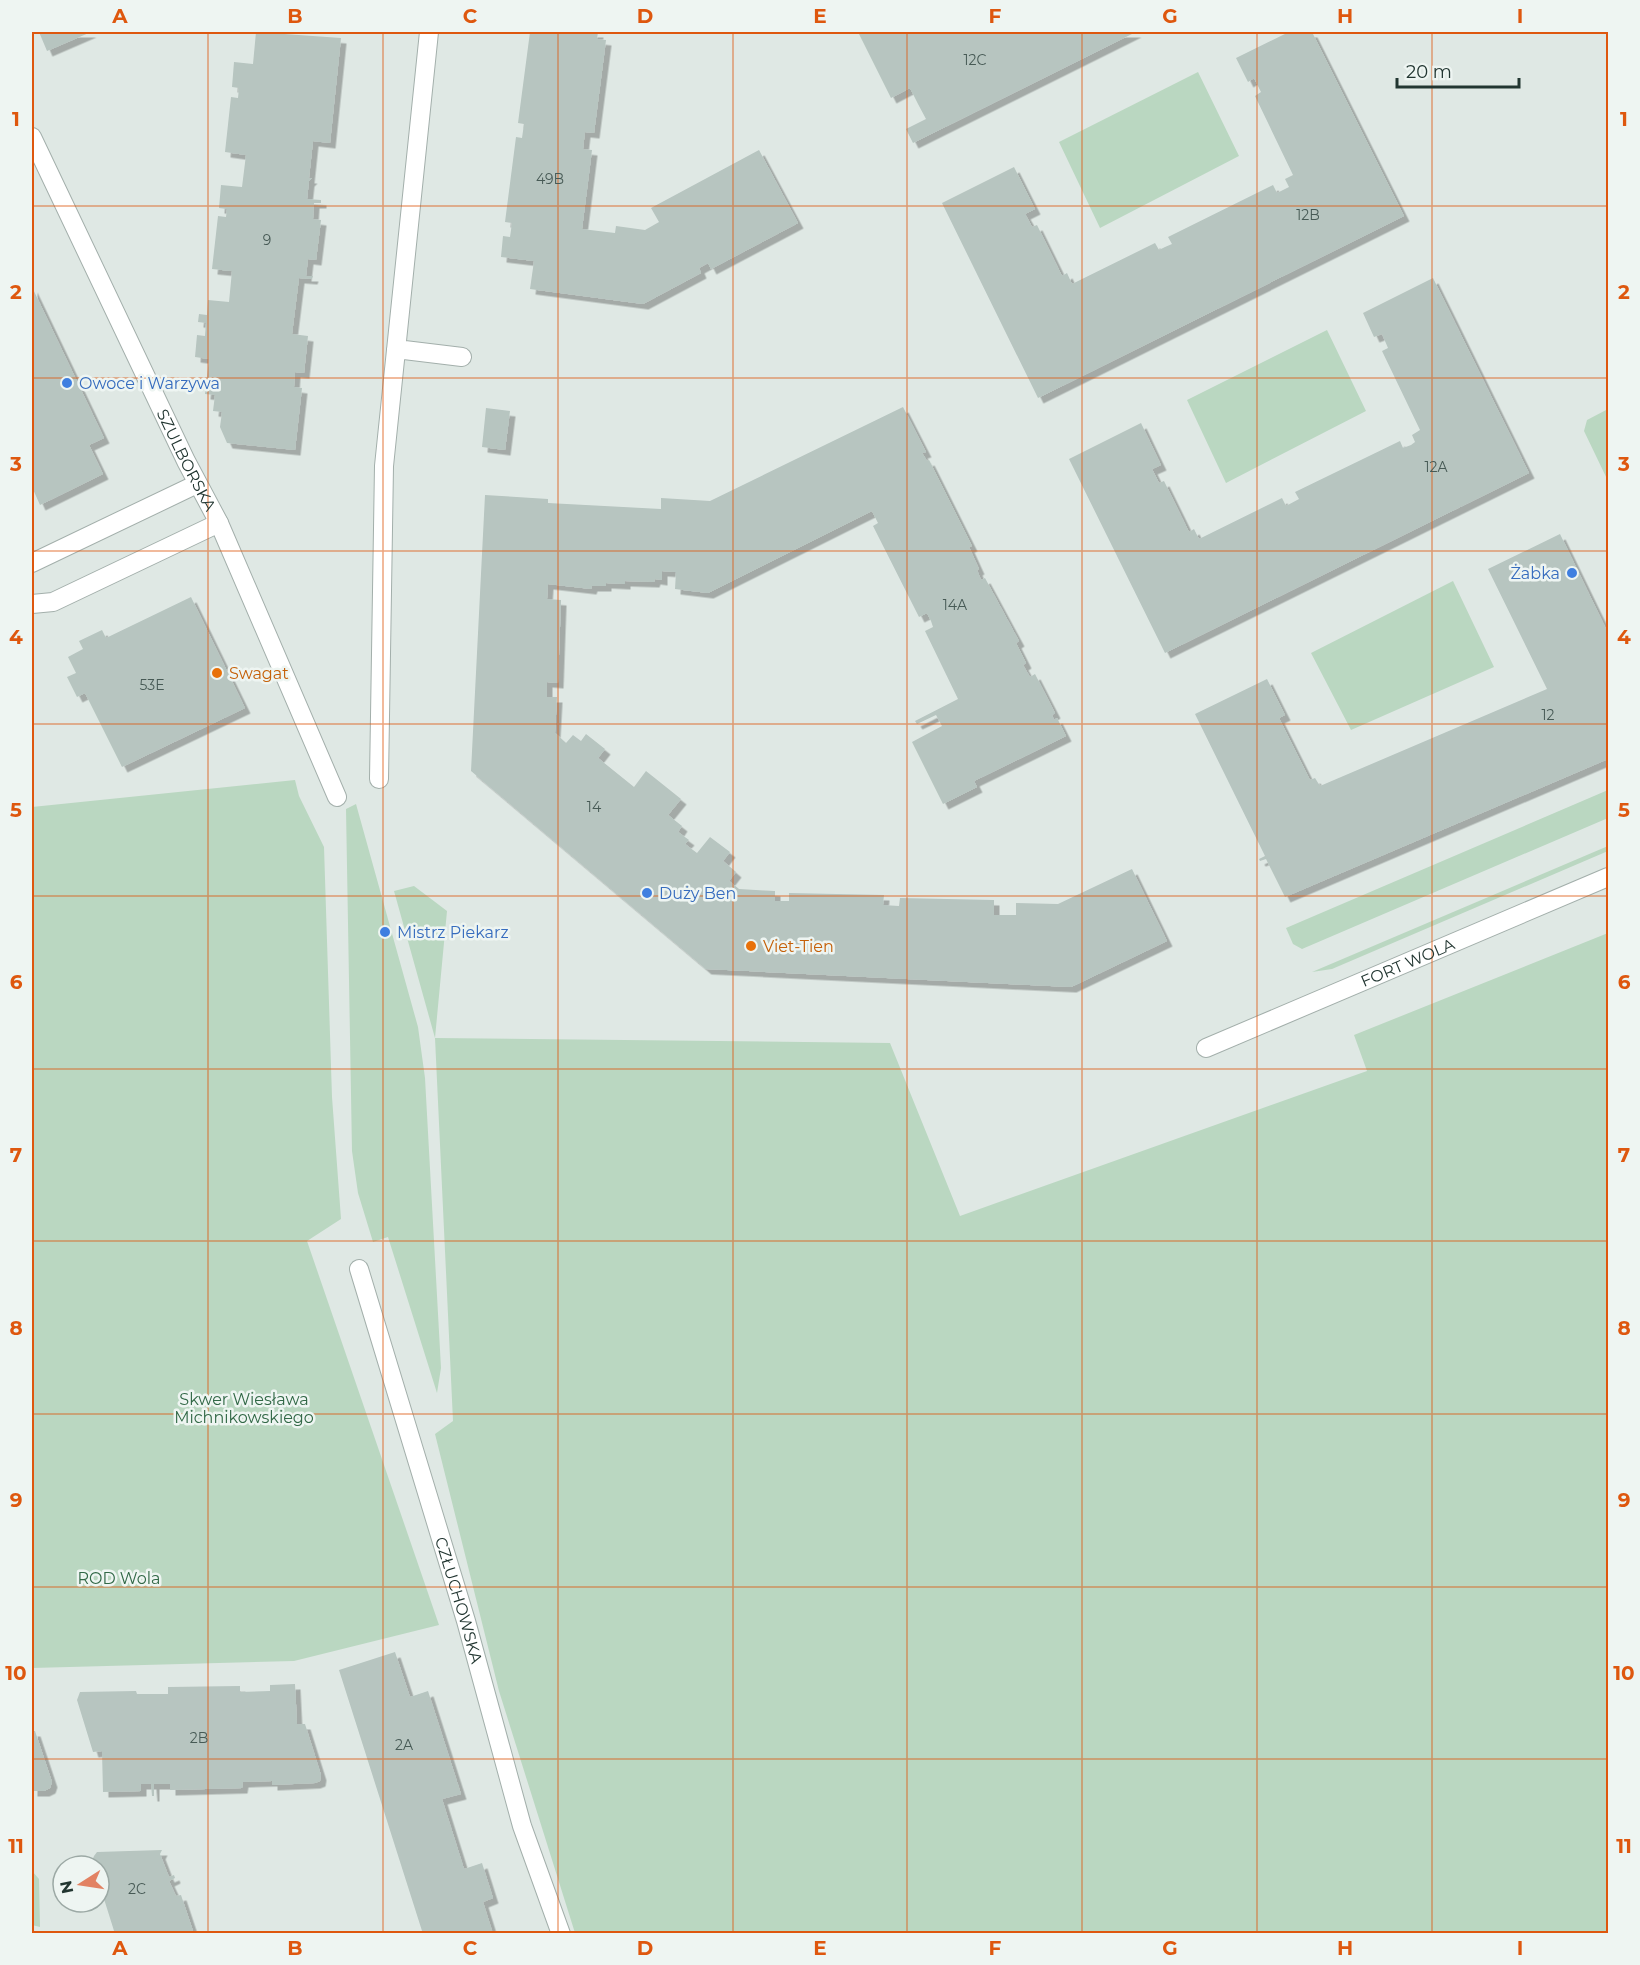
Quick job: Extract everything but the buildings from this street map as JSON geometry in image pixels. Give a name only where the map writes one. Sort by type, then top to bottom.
[{"type":"street","points":[[379,779],[384,466],[429,32]]},
{"type":"street","name":"SZULBORSKA","points":[[32,137],[197,484],[219,523],[335,792]]},
{"type":"street","points":[[396,349],[462,357]]},
{"type":"street","points":[[32,563],[197,484]]},
{"type":"street","points":[[32,604],[52,602],[219,523]]},
{"type":"street","name":"FORT WOLA","points":[[1206,1048],[1608,877]]},
{"type":"street","name":"CZŁUCHOWSKA","points":[[359,1269],[466,1622],[522,1826],[561,1934]]},
{"type":"green space","points":[[1198,72],[1239,156],[1100,228],[1059,142]]},
{"type":"green space","points":[[1327,330],[1366,411],[1226,483],[1187,400]]},
{"type":"green space","points":[[1608,409],[1608,481],[1584,431],[1587,420]]},
{"type":"green space","points":[[1453,581],[1494,667],[1351,730],[1311,653]]},
{"type":"green space","points":[[295,780],[299,796],[324,847],[332,1097],[341,1219],[307,1241],[439,1625],[294,1661],[32,1668],[32,807]]},
{"type":"green space","points":[[1608,790],[1608,818],[1302,949],[1293,944],[1286,928]]},
{"type":"green space","points":[[356,804],[418,1027],[425,1078],[441,1368],[437,1393],[388,1237],[373,1242],[358,1193],[352,1151],[346,809]]},
{"type":"green space","points":[[1608,846],[1608,851],[1332,969],[1312,972]]},
{"type":"green space","points":[[414,886],[447,911],[435,1038],[394,891]]},
{"type":"green space","points":[[1608,933],[1608,1933],[575,1933],[499,1691],[435,1434],[453,1421],[435,1038],[890,1043],[960,1216],[1367,1071],[1354,1035]]},
{"type":"green space","points":[[32,1871],[39,1879],[40,1927],[32,1925]]},
{"type":"place","name":"Owoce i Warzywa","points":[[67,383]]},
{"type":"place","name":"Żabka","points":[[1572,573]]},
{"type":"place","name":"Swagat","points":[[217,673]]},
{"type":"place","name":"Duży Ben","points":[[647,893]]},
{"type":"place","name":"Mistrz Piekarz","points":[[385,932]]},
{"type":"place","name":"Viet-Tien","points":[[751,946]]},
{"type":"park label","name":"Skwer Wiesława Michnikowskiego","points":[[244,1408]]},
{"type":"park label","name":"ROD Wola","points":[[119,1578]]}]
